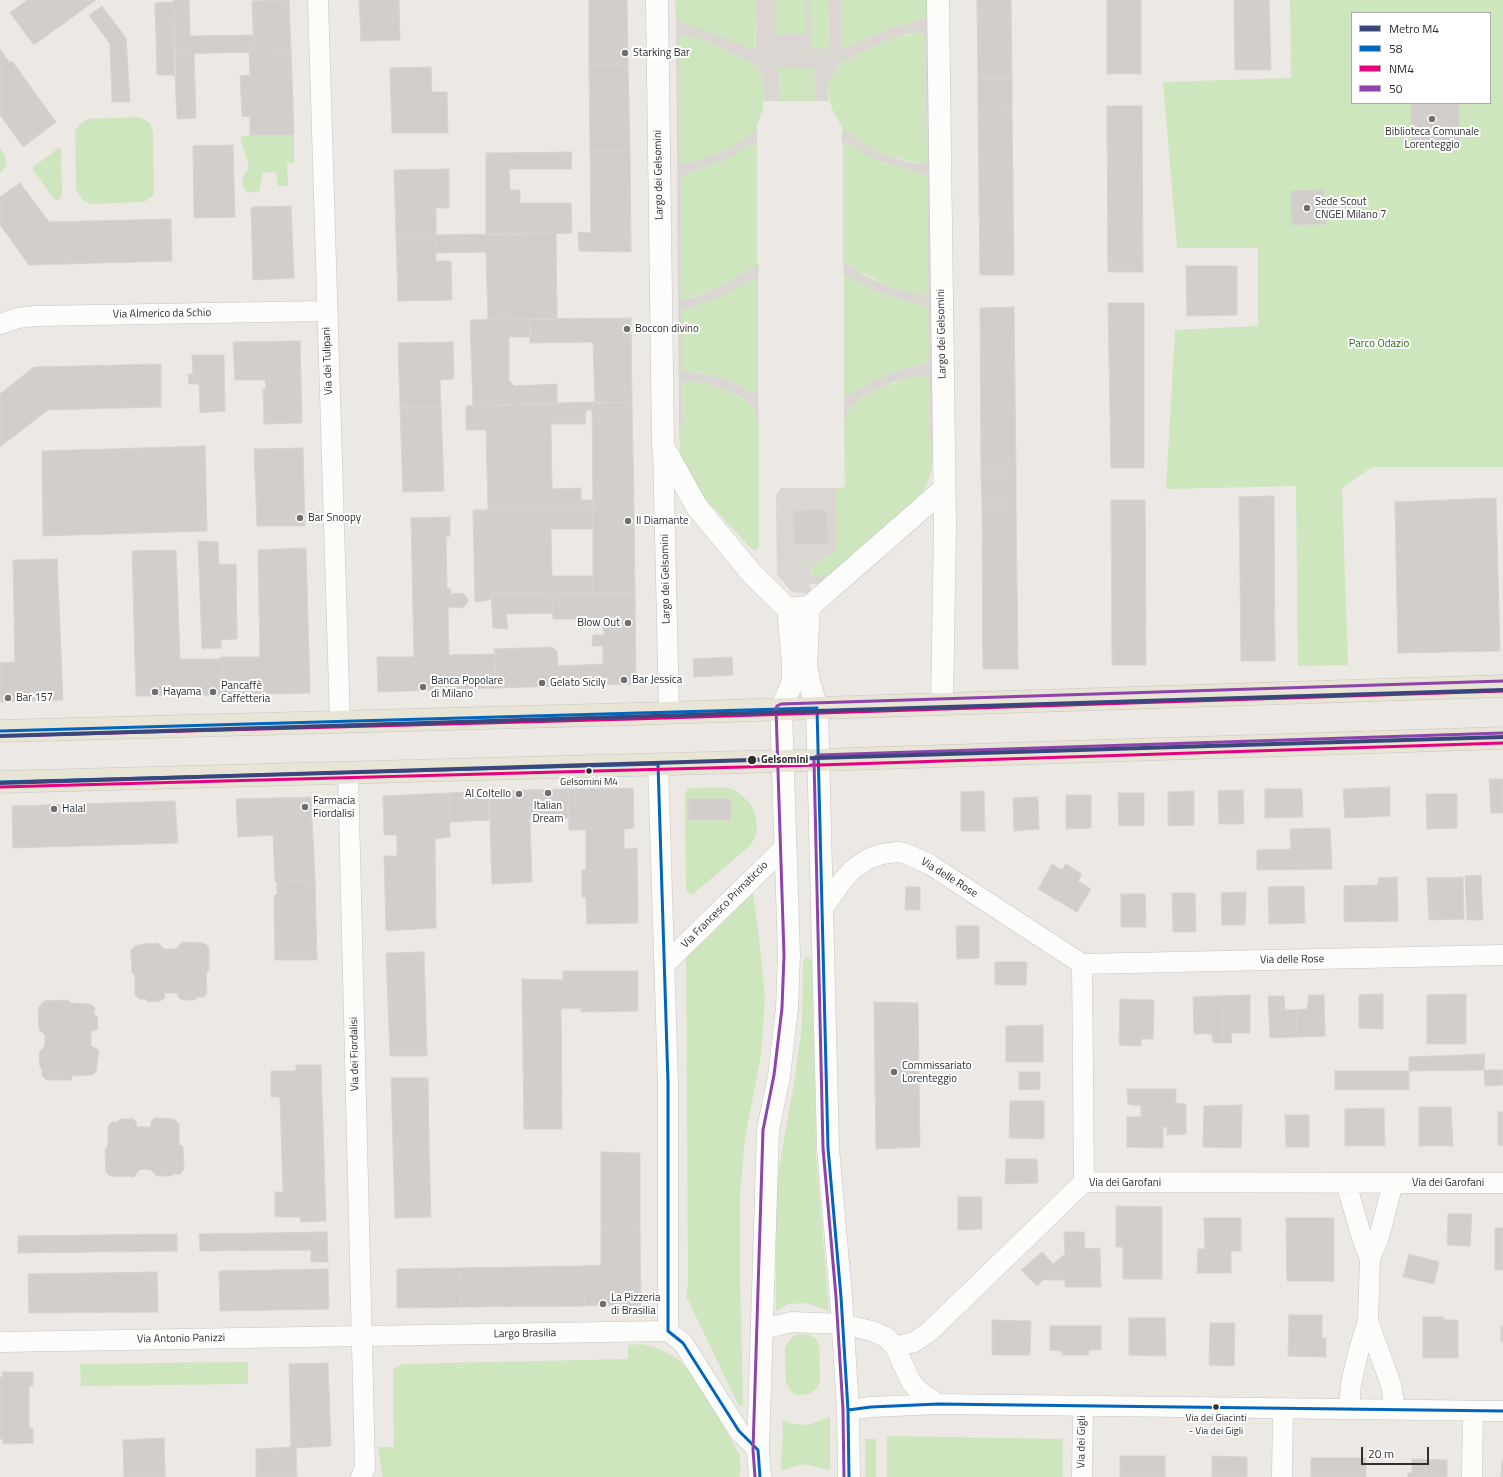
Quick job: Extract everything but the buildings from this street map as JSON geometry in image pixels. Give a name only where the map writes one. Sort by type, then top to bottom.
[{"type":"main road","points":[[0,731],[817,708],[1503,686]]},
{"type":"main road","points":[[0,782],[818,760],[1503,738]]},
{"type":"street","name":"Via dei Tulipani","points":[[318,0],[326,311],[340,722]]},
{"type":"street","name":"Largo dei Gelsomini","points":[[656,0],[669,712]]},
{"type":"street","name":"Largo dei Gelsomini","points":[[938,0],[944,489],[942,704]]},
{"type":"street","name":"Via Almerico da Schio","points":[[0,323],[18,318],[35,316],[326,311]]},
{"type":"street","name":"Largo dei Gelsomini","points":[[663,446],[696,507],[753,575],[799,608]]},
{"type":"street","points":[[781,709],[793,681],[799,608],[944,489]]},
{"type":"street","points":[[799,608],[809,682],[817,708],[822,910],[825,965],[828,1148],[836,1228],[848,1410],[849,1477]]},
{"type":"street","name":"Via Francesco Primaticcio","points":[[762,1328],[768,1130],[779,1076],[787,1008],[789,955],[781,709]]},
{"type":"street","name":"Via Francesco Primaticcio","points":[[658,764],[668,1083],[668,1331]]},
{"type":"street","name":"Via dei Fiordalisi","points":[[348,772],[362,1336]]},
{"type":"street","name":"Via Francesco Primaticcio","points":[[664,966],[786,846]]},
{"type":"street","name":"Via delle Rose","points":[[822,910],[852,870],[868,859],[882,854],[897,852],[904,853],[929,864],[1082,964],[1503,956]]},
{"type":"street","points":[[789,955],[796,951],[803,951],[825,965]]},
{"type":"street","points":[[1082,964],[1084,1182]]},
{"type":"street","name":"Via dei Garofani","points":[[895,1347],[914,1342],[929,1332],[1084,1182],[1503,1183]]},
{"type":"street","points":[[1346,1183],[1362,1238],[1370,1259]]},
{"type":"street","points":[[1350,1409],[1351,1384],[1358,1353],[1368,1322],[1370,1259],[1379,1237],[1393,1183]]},
{"type":"street","points":[[760,1477],[758,1450],[762,1328],[792,1322],[842,1324],[872,1330],[886,1337],[895,1347],[911,1382],[919,1391],[938,1404]]},
{"type":"street","points":[[1368,1322],[1391,1385],[1395,1410]]},
{"type":"street","points":[[668,1331],[683,1343],[740,1431],[758,1450]]},
{"type":"street","name":"Largo Brasilia","points":[[362,1336],[668,1331]]},
{"type":"street","points":[[362,1336],[363,1472]]},
{"type":"street","name":"Via Antonio Panizzi","points":[[0,1342],[362,1336]]},
{"type":"street","points":[[848,1410],[871,1407],[938,1404],[1503,1411]]},
{"type":"street","name":"Via dei Gigli","points":[[1082,1477],[1083,1406]]},
{"type":"street","points":[[1282,1477],[1283,1408]]},
{"type":"street","points":[[1472,1477],[1473,1411]]},
{"type":"green space","points":[[675,0],[755,0],[755,49],[750,50],[714,33],[678,22],[676,20]]},
{"type":"green space","points":[[776,0],[806,0],[806,34],[776,34]]},
{"type":"green space","points":[[810,0],[828,0],[829,49],[810,49]]},
{"type":"green space","points":[[841,0],[929,0],[929,17],[885,30],[844,48],[841,46]]},
{"type":"green space","name":"Parco Odazio","points":[[1290,0],[1503,0],[1503,467],[1372,467],[1342,488],[1348,665],[1298,666],[1296,486],[1166,489],[1175,330],[1258,326],[1258,248],[1177,248],[1163,82],[1291,78]]},
{"type":"green space","points":[[922,32],[925,35],[927,162],[924,164],[886,155],[869,147],[847,133],[832,109],[828,89],[831,76],[843,62],[892,38]]},
{"type":"green space","points":[[682,34],[716,45],[753,63],[761,74],[764,91],[763,108],[755,131],[721,152],[702,159],[683,163],[680,162],[679,37]]},
{"type":"green space","points":[[779,68],[814,68],[815,101],[780,101]]},
{"type":"green space","points":[[140,117],[150,123],[153,132],[153,196],[144,202],[90,204],[82,199],[76,189],[75,131],[78,126],[87,119]]},
{"type":"green space","points":[[250,135],[294,135],[294,163],[287,163],[288,186],[278,186],[276,172],[263,173],[259,191],[248,193],[245,190],[242,184],[243,177],[249,167],[240,137]]},
{"type":"green space","points":[[846,143],[884,163],[927,176],[928,292],[925,295],[904,291],[884,284],[843,262],[843,145]]},
{"type":"green space","points":[[752,144],[757,146],[757,265],[721,286],[684,300],[682,299],[681,178],[683,175],[728,159]]},
{"type":"green space","points":[[0,147],[6,158],[6,166],[0,173]]},
{"type":"green space","points":[[61,148],[62,194],[61,198],[57,200],[54,199],[32,168],[57,149]]},
{"type":"green space","points":[[846,276],[884,295],[929,307],[929,362],[885,375],[847,396],[844,394],[844,277]]},
{"type":"green space","points":[[755,279],[758,280],[758,392],[755,393],[729,380],[703,373],[685,371],[682,369],[682,312],[721,297]]},
{"type":"green space","points":[[926,375],[929,378],[930,438],[933,438],[933,460],[931,474],[923,493],[833,577],[810,577],[812,566],[837,550],[836,488],[845,487],[844,426],[846,413],[855,402],[874,391],[905,379]]},
{"type":"green space","points":[[685,381],[709,384],[724,389],[749,402],[755,411],[759,426],[759,545],[756,551],[752,549],[693,486],[680,458],[679,426],[683,426],[682,383]]},
{"type":"green space","points":[[725,787],[735,790],[749,802],[755,812],[757,827],[756,835],[751,845],[693,894],[691,894],[686,890],[685,796],[687,790],[690,788]]},
{"type":"green space","points":[[747,891],[753,893],[765,998],[761,1055],[745,1138],[740,1196],[743,1405],[739,1406],[686,1296],[688,1283],[686,956]]},
{"type":"green space","points":[[806,957],[810,959],[813,964],[816,1155],[829,1311],[806,1303],[789,1304],[776,1311],[776,1186],[795,1077],[802,1026],[803,962]]},
{"type":"green space","points":[[798,1334],[808,1334],[816,1339],[819,1345],[820,1381],[817,1388],[811,1393],[803,1395],[797,1395],[791,1391],[786,1382],[785,1348],[791,1338]]},
{"type":"green space","points":[[642,1344],[657,1348],[677,1358],[699,1383],[739,1454],[741,1467],[739,1477],[383,1477],[378,1447],[394,1447],[393,1370],[402,1364],[628,1359],[628,1345]]},
{"type":"green space","points":[[248,1362],[248,1384],[81,1386],[80,1364]]},
{"type":"green space","points":[[830,1417],[830,1470],[803,1464],[781,1471],[783,1420],[792,1424],[808,1425]]},
{"type":"green space","points":[[887,1436],[1063,1439],[1063,1477],[887,1477]]},
{"type":"green space","points":[[865,1439],[876,1439],[876,1477],[865,1477]]},
{"type":"shaded area","points":[[755,0],[776,0],[776,34],[806,34],[806,0],[810,0],[811,49],[829,48],[828,0],[841,0],[841,46],[844,48],[885,30],[929,17],[933,438],[930,439],[929,378],[926,375],[894,382],[864,396],[853,404],[848,410],[844,426],[844,394],[848,395],[885,375],[929,362],[928,307],[884,295],[846,276],[844,277],[843,262],[874,280],[894,288],[925,295],[928,292],[927,176],[874,159],[846,143],[843,145],[841,138],[843,128],[861,142],[886,155],[914,163],[924,164],[927,162],[925,35],[922,32],[907,34],[885,41],[840,64],[830,79],[828,89],[829,101],[815,101],[814,68],[779,68],[780,101],[764,101],[761,74],[753,63],[708,42],[682,34],[679,37],[680,162],[683,163],[693,161],[721,152],[747,137],[757,128],[757,146],[752,144],[728,159],[683,175],[681,178],[682,299],[684,300],[694,297],[721,286],[758,263],[759,268],[758,281],[755,279],[721,297],[682,312],[682,369],[685,371],[712,375],[729,380],[755,393],[758,390],[759,426],[754,408],[746,400],[731,392],[709,384],[685,381],[682,383],[683,426],[679,426],[676,20],[714,33],[753,50],[756,46]]},
{"type":"shaded area","points":[[781,488],[836,488],[837,550],[812,566],[810,576],[833,577],[824,584],[810,584],[811,594],[792,592],[777,575],[776,496]],"holes":[[[824,509],[827,512],[828,542],[826,544],[794,545],[793,513],[795,511]]]},
{"type":"metro line","name":"M4","points":[[0,736],[1503,690]]},
{"type":"metro line","name":"M4","points":[[0,783],[1503,737]]},
{"type":"transit line","name":"50","points":[[755,1477],[753,1450],[763,1130],[774,1075],[782,1008],[784,955],[777,706],[781,704],[1503,681]]},
{"type":"transit line","name":"NM4","points":[[0,736],[633,719],[1503,691]]},
{"type":"transit line","name":"58","points":[[0,731],[817,708],[828,1148],[841,1297],[848,1410],[849,1477]]},
{"type":"transit line","name":"50","points":[[844,1477],[843,1410],[836,1297],[823,1148],[815,757],[819,755],[1503,733]]},
{"type":"transit line","name":"NM4","points":[[0,787],[819,765],[1503,743]]},
{"type":"transit line","name":"58","points":[[0,782],[658,764],[668,1083],[668,1331],[683,1343],[739,1431],[758,1450],[760,1477]]},
{"type":"transit line","name":"58","points":[[848,1410],[871,1407],[938,1404],[1503,1411]]},
{"type":"place","name":"Starking Bar","points":[[625,53]]},
{"type":"place","name":"Biblioteca Comunale Lorenteggio","points":[[1432,119]]},
{"type":"place","name":"Sede Scout CNGEI Milano 7","points":[[1307,208]]},
{"type":"place","name":"Boccon divino","points":[[627,329]]},
{"type":"place","name":"Bar Snoopy","points":[[300,518]]},
{"type":"place","name":"Il Diamante","points":[[628,521]]},
{"type":"place","name":"Blow Out","points":[[628,623]]},
{"type":"place","name":"Bar Jessica","points":[[624,680]]},
{"type":"place","name":"Gelato Sicily","points":[[542,683]]},
{"type":"place","name":"Banca Popolare di Milano","points":[[423,687]]},
{"type":"place","name":"Hayama","points":[[155,692]]},
{"type":"place","name":"Pancaffè Caffetteria","points":[[213,692]]},
{"type":"place","name":"Bar 157","points":[[8,698]]},
{"type":"place","name":"Gelsomini","points":[[752,760]]},
{"type":"place","name":"Gelsomini M4","points":[[589,771]]},
{"type":"place","name":"Italian Dream","points":[[548,793]]},
{"type":"place","name":"Al Coltello","points":[[519,794]]},
{"type":"place","name":"Farmacia Fiordalisi","points":[[305,807]]},
{"type":"place","name":"Halal","points":[[54,809]]},
{"type":"place","name":"Commissariato Lorenteggio","points":[[894,1072]]},
{"type":"place","name":"La Pizzeria di Brasilia","points":[[603,1304]]},
{"type":"place","name":"Via dei Giacinti - Via dei Gigli","points":[[1216,1407]]}]
